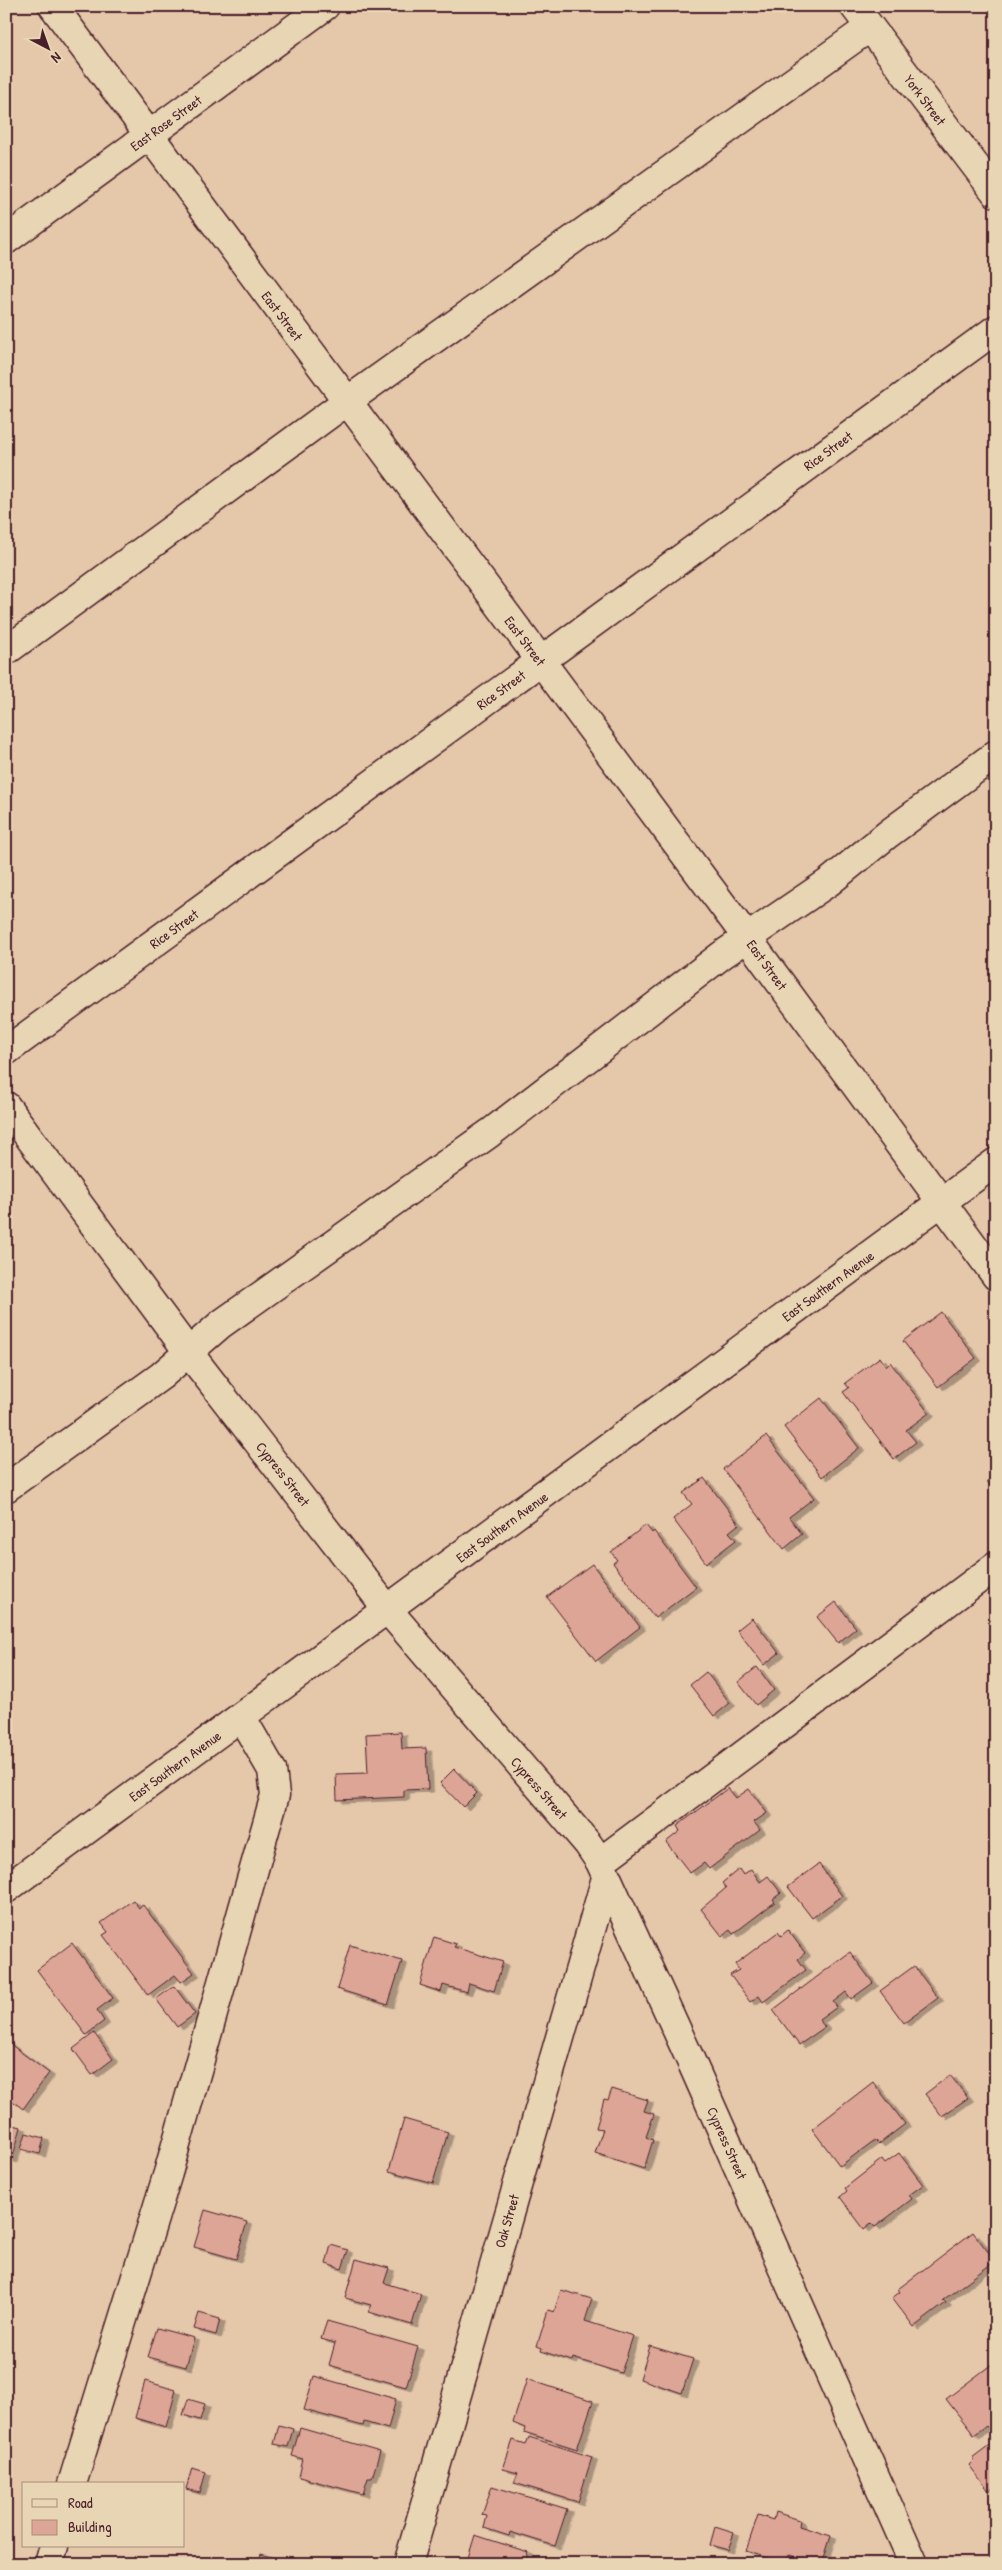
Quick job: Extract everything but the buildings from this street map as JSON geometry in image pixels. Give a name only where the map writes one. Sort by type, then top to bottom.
[{"type":"street","name":"East Street","points":[[53,6],[346,402],[748,939],[996,1276]]},
{"type":"street","name":"East Rose Street","points":[[6,240],[325,6]]},
{"type":"street","name":"York Street","points":[[868,15],[996,193]]},
{"type":"street","points":[[6,651],[868,15]]},
{"type":"street","name":"Rice Street","points":[[6,1051],[996,329]]},
{"type":"street","points":[[6,1488],[161,1376],[222,1324],[490,1133],[722,955],[829,882],[888,834],[996,754]]},
{"type":"street","name":"Cypress Street","points":[[6,1106],[189,1353],[388,1610],[588,1844],[603,1870],[691,2061],[914,2564]]},
{"type":"street","name":"East Southern Avenue","points":[[6,1889],[242,1718],[996,1162]]},
{"type":"street","points":[[603,1870],[996,1566]]},
{"type":"street","points":[[73,2482],[168,2173],[275,1795],[272,1770],[242,1718]]},
{"type":"street","name":"Oak Street","points":[[408,2564],[603,1870]]},
{"type":"street","points":[[49,2564],[53,2548]]}]
